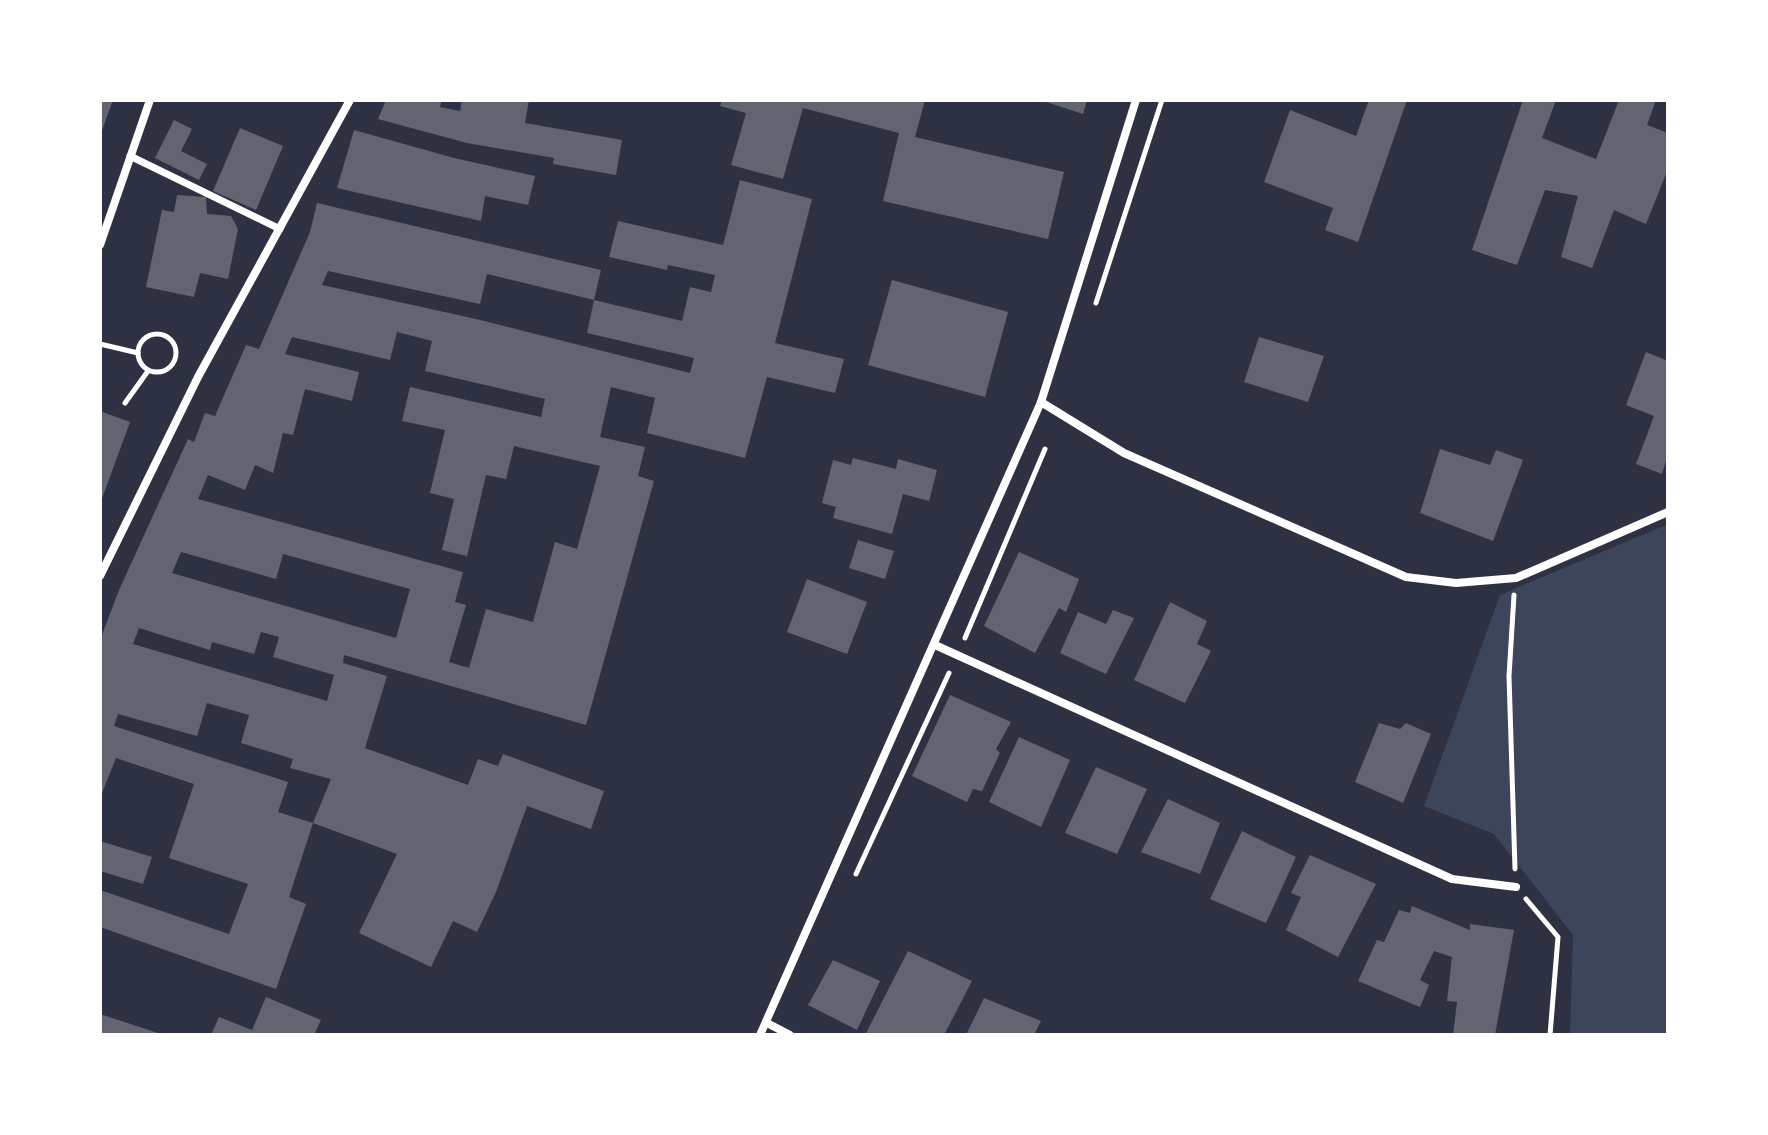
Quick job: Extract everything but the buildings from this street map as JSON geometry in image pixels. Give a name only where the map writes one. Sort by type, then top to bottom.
[{"type":"street","points":[[100,245],[150,100]]},
{"type":"street","points":[[100,576],[198,377],[350,100]]},
{"type":"street","points":[[760,1035],[1041,402],[1136,100]]},
{"type":"street","points":[[130,156],[280,229]]},
{"type":"street","points":[[1041,402],[1124,453],[1406,577],[1456,583],[1516,578],[1668,512]]},
{"type":"street","points":[[935,645],[1452,879],[1516,887]]},
{"type":"street","points":[[767,1023],[790,1035]]},
{"type":"path","points":[[1094,309],[1162,100]]},
{"type":"path","points":[[162,334],[172,340],[177,351],[175,363],[163,372],[148,371],[140,363],[138,353],[141,342],[151,335],[162,334]]},
{"type":"path","points":[[100,344],[138,353]]},
{"type":"path","points":[[125,403],[148,371]]},
{"type":"path","points":[[851,887],[958,655],[1060,413]]},
{"type":"path","points":[[1516,578],[1509,676],[1516,887],[1558,937],[1550,1035]]},
{"type":"shaded area","points":[[1668,524],[1668,1035],[1570,1035],[1573,935],[1494,834],[1424,806],[1500,595]]}]
